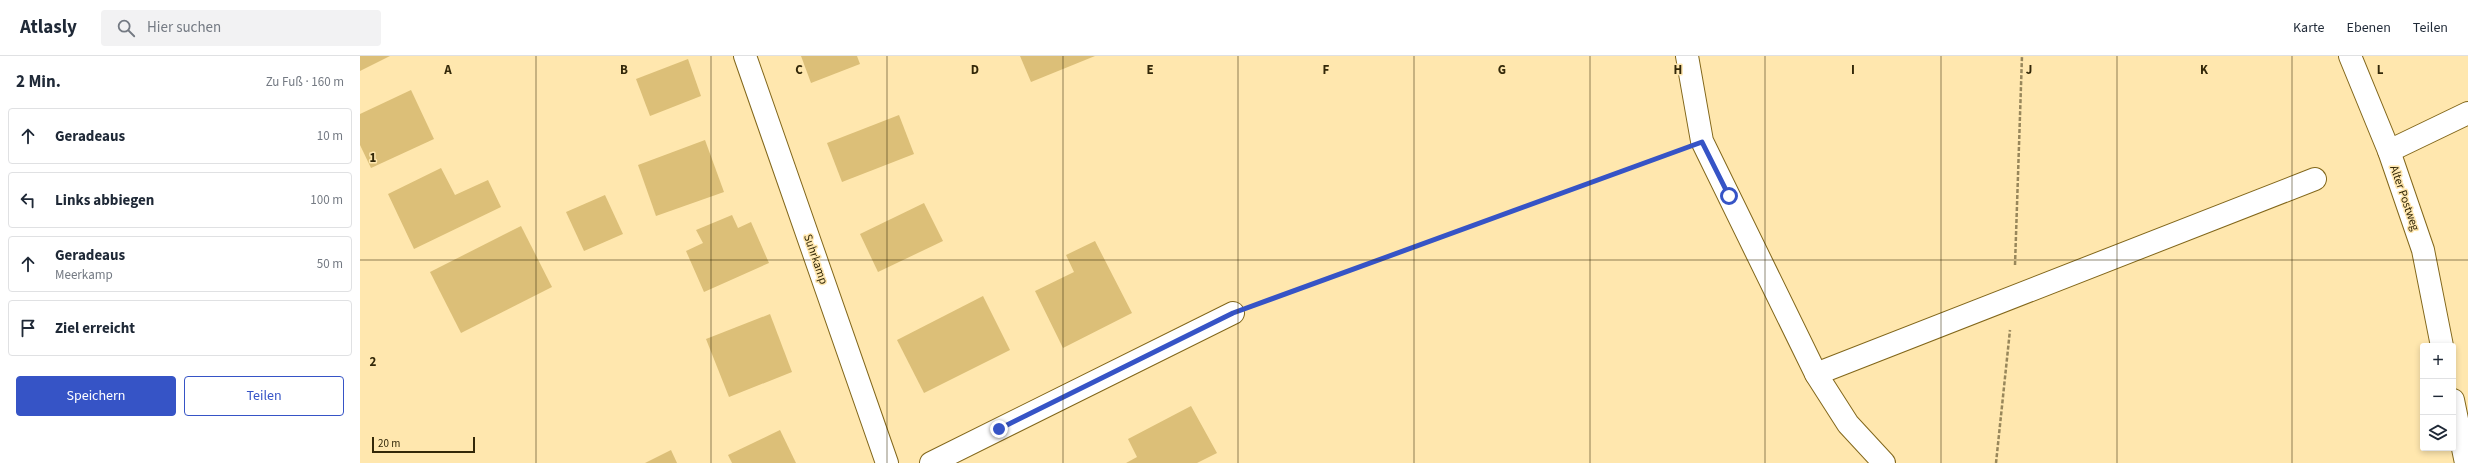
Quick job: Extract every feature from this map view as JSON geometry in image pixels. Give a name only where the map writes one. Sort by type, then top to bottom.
[{"type":"street","name":"Suhrkamp","points":[[745,56],[887,463]]},
{"type":"street","points":[[1686,56],[1702,142],[1816,374],[1848,424],[1884,463]]},
{"type":"street","name":"Alter Postweg","points":[[2350,56],[2389,151],[2423,250],[2441,343]]},
{"type":"street","points":[[2389,151],[2468,113]]},
{"type":"street","points":[[1816,374],[2315,179]]},
{"type":"street","points":[[931,463],[1233,313]]},
{"type":"street","points":[[2458,403],[2466,463]]},
{"type":"path","points":[[1996,463],[2014,296],[2022,56]]},
{"type":"path","points":[[1233,313],[1702,142]]},
{"type":"building","points":[[360,56],[390,56],[360,71]]},
{"type":"building","points":[[801,56],[857,56],[860,64],[811,83]]},
{"type":"building","points":[[1020,56],[1095,56],[1031,82]]},
{"type":"building","points":[[688,59],[701,96],[650,116],[636,79]]},
{"type":"building","points":[[411,90],[434,139],[371,168],[360,145],[360,114]]},
{"type":"building","points":[[899,115],[914,154],[842,182],[827,143]]},
{"type":"building","points":[[705,140],[724,192],[656,216],[638,165]]},
{"type":"building","points":[[441,168],[455,195],[488,180],[501,207],[414,249],[388,194]]},
{"type":"building","points":[[605,195],[623,234],[584,251],[566,212]]},
{"type":"building","points":[[924,203],[943,241],[878,272],[860,234]]},
{"type":"building","points":[[732,215],[738,228],[751,222],[769,263],[704,292],[686,251],[703,243],[696,230]]},
{"type":"building","points":[[521,226],[552,287],[461,333],[430,272]]},
{"type":"building","points":[[1095,241],[1132,313],[1063,348],[1035,291],[1074,272],[1066,255]]},
{"type":"building","points":[[983,296],[1010,350],[924,393],[897,340]]},
{"type":"building","points":[[770,314],[792,372],[729,397],[706,339]]},
{"type":"building","points":[[1191,406],[1217,453],[1197,463],[1126,463],[1137,457],[1128,439]]},
{"type":"building","points":[[780,430],[796,463],[732,463],[728,455]]},
{"type":"building","points":[[671,450],[677,463],[645,463]]},
{"type":"route","points":[[999,429],[1233,313],[1702,142],[1729,196]]}]
